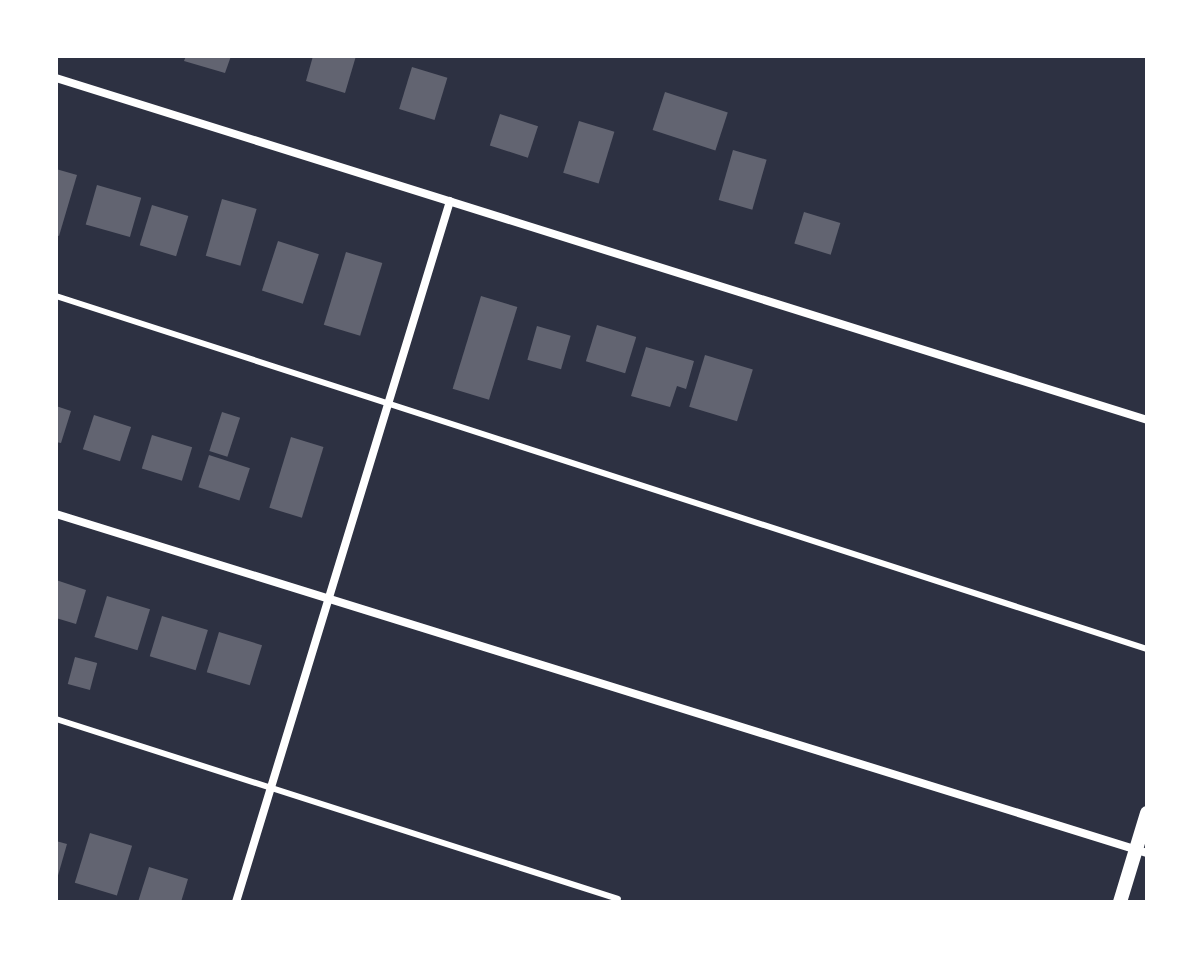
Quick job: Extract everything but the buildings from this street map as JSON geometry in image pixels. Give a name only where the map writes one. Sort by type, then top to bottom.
[{"type":"street","points":[[56,78],[1147,420]]},
{"type":"street","points":[[236,902],[326,597],[450,201]]},
{"type":"street","points":[[56,514],[1142,851]]},
{"type":"street","points":[[1120,902],[1142,851],[1147,813]]},
{"type":"lane","points":[[56,296],[1147,649]]},
{"type":"lane","points":[[56,719],[270,785],[618,899]]}]
